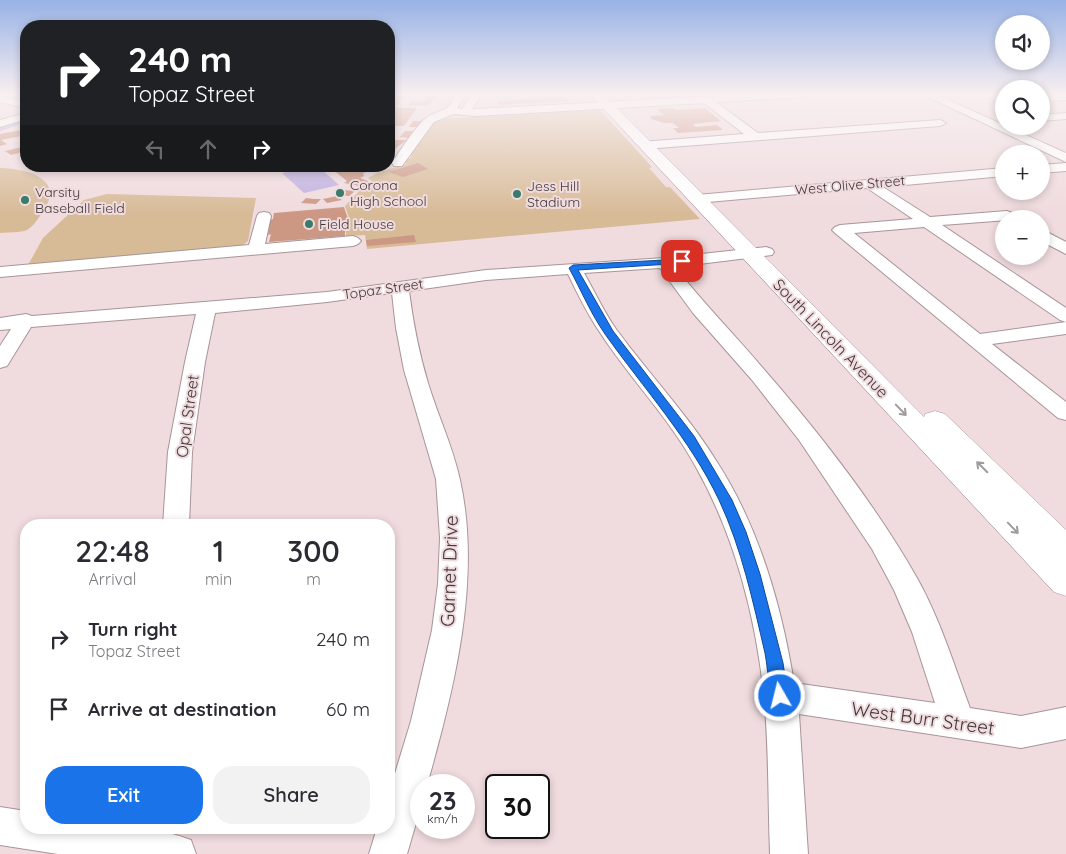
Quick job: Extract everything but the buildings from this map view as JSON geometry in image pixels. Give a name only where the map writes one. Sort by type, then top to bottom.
[{"type":"main road","name":"South Lincoln Avenue","points":[[642,134],[758,253],[1066,582]]},
{"type":"main road","name":"South Lincoln Avenue","points":[[758,253],[1066,550]]},
{"type":"street","points":[[398,163],[420,134]]},
{"type":"street","points":[[651,144],[765,134]]},
{"type":"street","points":[[1015,134],[1066,158]]},
{"type":"street","points":[[1033,142],[1058,140]]},
{"type":"street","points":[[1050,168],[1066,167]]},
{"type":"street","name":"West Olive Street","points":[[704,198],[995,173]]},
{"type":"street","points":[[869,183],[1066,316]]},
{"type":"street","points":[[995,215],[840,230],[1066,413]]},
{"type":"street","points":[[256,250],[264,216]]},
{"type":"street","points":[[1050,239],[1066,249]]},
{"type":"street","points":[[0,272],[353,241]]},
{"type":"street","name":"Topaz Street","points":[[0,324],[26,320],[208,308],[327,296],[486,275],[664,263],[758,253]]},
{"type":"street","points":[[664,263],[699,309],[759,376],[807,435],[882,542],[907,587],[927,632],[959,724]]},
{"type":"street","points":[[573,268],[609,332],[690,439],[725,500],[740,532],[753,574],[775,663],[780,696],[789,854]]},
{"type":"street","name":"Garnet Drive","points":[[395,830],[437,689],[447,637],[454,554],[450,491],[445,467],[413,370],[403,320],[400,286]]},
{"type":"street","name":"Opal Street","points":[[176,519],[180,452],[195,362],[208,308]]},
{"type":"street","points":[[0,362],[26,320]]},
{"type":"street","points":[[976,340],[1066,328]]},
{"type":"street","name":"West Burr Street","points":[[780,696],[1021,732],[1066,723]]},
{"type":"street","points":[[75,834],[177,854]]},
{"type":"street","name":"Garnet Drive","points":[[388,854],[394,834]]},
{"type":"shaded area","name":"Jess Hill Stadium","points":[[426,134],[622,134],[652,167],[649,168],[666,187],[670,187],[700,219],[367,249],[365,235],[346,236],[346,230],[350,221],[345,206],[363,187],[374,183],[368,178],[380,172],[395,172],[395,168],[407,164],[402,161],[411,158],[412,151],[418,148],[415,148]]},
{"type":"shaded area","name":"Varsity Baseball Field","points":[[0,168],[32,173],[47,183],[50,191],[49,200],[34,224],[27,230],[0,233]]},
{"type":"shaded area","points":[[325,172],[339,185],[304,193],[282,173]]},
{"type":"shaded area","points":[[107,194],[256,198],[248,241],[239,248],[28,265],[43,238],[84,200]]},
{"type":"place","name":"Corona High School","points":[[340,193]]},
{"type":"place","name":"Jess Hill Stadium","points":[[517,194]]},
{"type":"place","name":"Varsity Baseball Field","points":[[25,200]]},
{"type":"place","name":"Field House","points":[[309,224]]},
{"type":"route","points":[[682,261],[573,268],[593,307],[609,332],[690,439],[725,500],[740,532],[753,574],[775,663],[780,696]]}]
